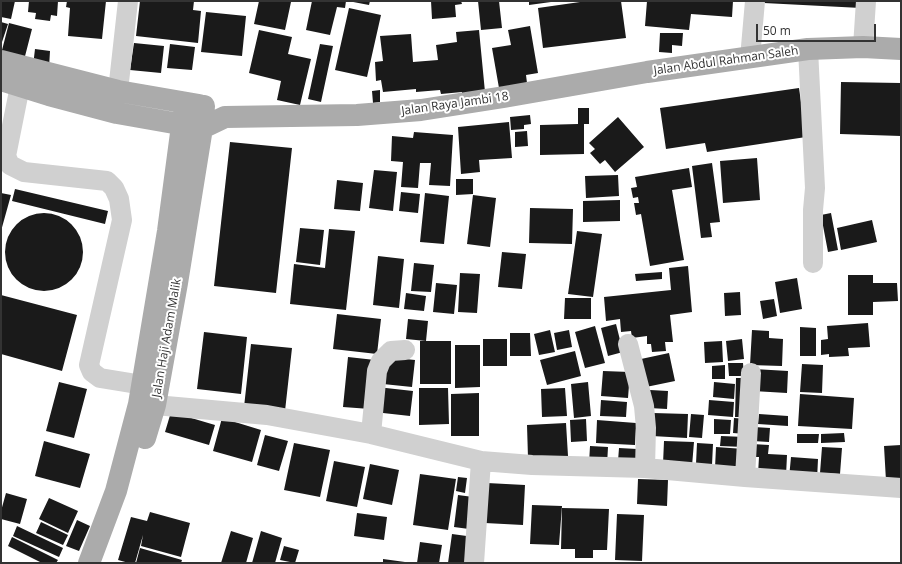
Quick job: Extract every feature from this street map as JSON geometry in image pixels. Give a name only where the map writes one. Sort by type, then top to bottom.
[{"type":"main road","name":"Jalan Abdul Rahman Saleh","points":[[646,72],[808,49],[863,47],[901,49]]},
{"type":"main road","points":[[1,61],[118,91],[194,105],[225,117]]},
{"type":"main road","name":"Jalan Raya Jambi 18","points":[[225,117],[261,118],[357,115],[421,110],[646,72]]},
{"type":"main road","points":[[10,83],[117,113],[192,126],[225,117]]},
{"type":"main road","name":"Jalan Haji Adam Malik","points":[[103,563],[127,498],[155,405],[177,283],[194,105]]},
{"type":"main road","points":[[89,563],[116,491],[140,404],[168,231],[192,126]]},
{"type":"street","points":[[118,91],[128,1]]},
{"type":"street","points":[[750,58],[755,1]]},
{"type":"street","points":[[863,47],[866,1]]},
{"type":"street","points":[[808,49],[815,188],[813,210],[813,263]]},
{"type":"street","points":[[10,83],[6,156],[10,165],[24,172],[107,181],[114,188],[119,199],[122,220],[89,365],[92,372],[100,378],[143,385]]},
{"type":"street","points":[[628,344],[644,406],[646,428],[645,468]]},
{"type":"street","points":[[371,434],[377,371],[381,361],[391,351],[405,350]]},
{"type":"street","points":[[745,477],[752,373]]},
{"type":"street","points":[[155,405],[267,415],[371,434],[481,461],[532,465],[645,468],[901,488]]},
{"type":"street","points":[[474,563],[481,461]]},
{"type":"building","points":[[1,1],[15,1],[11,19],[1,17]]},
{"type":"building","points":[[29,1],[58,1],[57,16],[51,15],[50,21],[35,19],[36,13],[28,12]]},
{"type":"building","points":[[67,1],[106,1],[102,39],[68,36],[70,8],[66,7]]},
{"type":"building","points":[[140,1],[194,1],[193,10],[201,11],[198,43],[136,36]]},
{"type":"building","points":[[259,1],[291,2],[285,30],[254,24]]},
{"type":"building","points":[[312,1],[346,1],[345,8],[337,7],[330,35],[306,30]]},
{"type":"building","points":[[348,1],[370,1],[369,5]]},
{"type":"building","points":[[431,1],[461,1],[462,4],[455,5],[456,17],[432,19]]},
{"type":"building","points":[[478,1],[499,1],[502,28],[481,30]]},
{"type":"building","points":[[529,1],[551,1],[551,2],[529,5]]},
{"type":"building","points":[[587,1],[621,1],[626,38],[543,48],[538,8]]},
{"type":"building","points":[[647,1],[733,1],[732,17],[691,14],[689,30],[645,26]]},
{"type":"building","points":[[764,1],[862,1],[861,8],[764,3]]},
{"type":"building","points":[[349,8],[381,15],[367,77],[335,70]]},
{"type":"building","points":[[206,12],[246,16],[242,56],[201,52]]},
{"type":"building","points":[[1,22],[8,24],[1,45]]},
{"type":"building","points":[[9,23],[32,29],[23,64],[1,54]]},
{"type":"building","points":[[530,26],[538,73],[526,75],[527,83],[499,88],[492,48],[511,45],[508,30]]},
{"type":"building","points":[[259,30],[292,37],[288,54],[311,59],[300,105],[277,100],[281,81],[249,73]]},
{"type":"building","points":[[479,30],[485,92],[441,94],[440,90],[416,92],[416,89],[383,92],[381,80],[376,81],[375,62],[383,61],[380,36],[411,34],[413,62],[438,60],[436,45],[457,42],[456,32]]},
{"type":"building","points":[[660,33],[683,33],[682,46],[672,45],[672,53],[659,52]]},
{"type":"building","points":[[134,43],[164,46],[161,73],[130,70]]},
{"type":"building","points":[[170,44],[195,47],[192,70],[167,68]]},
{"type":"building","points":[[320,44],[333,46],[321,102],[308,99]]},
{"type":"building","points":[[35,49],[50,51],[49,68],[33,66]]},
{"type":"building","points":[[841,82],[901,83],[901,136],[840,134]]},
{"type":"building","points":[[799,88],[806,137],[707,152],[705,143],[666,149],[660,108]]},
{"type":"building","points":[[380,90],[380,102],[373,103],[372,91]]},
{"type":"building","points":[[578,108],[589,108],[589,124],[584,124],[584,154],[540,155],[540,125],[578,124]]},
{"type":"building","points":[[530,115],[531,124],[524,125],[524,129],[511,130],[510,117]]},
{"type":"building","points":[[618,117],[644,147],[615,172],[605,160],[600,164],[590,153],[595,149],[589,143]]},
{"type":"building","points":[[509,122],[512,158],[479,160],[480,172],[461,174],[458,127]]},
{"type":"building","points":[[527,131],[528,146],[515,147],[515,132]]},
{"type":"building","points":[[414,132],[453,135],[450,186],[429,185],[431,163],[420,163],[418,188],[401,187],[403,162],[391,161],[392,136],[413,138]]},
{"type":"building","points":[[230,142],[292,148],[276,293],[214,286]]},
{"type":"building","points":[[757,158],[760,200],[723,203],[720,161]]},
{"type":"building","points":[[712,163],[720,222],[710,223],[712,237],[701,238],[692,166]]},
{"type":"building","points":[[689,168],[692,187],[672,190],[684,260],[650,266],[641,214],[636,215],[634,203],[639,203],[638,197],[633,198],[631,188],[637,187],[635,177]]},
{"type":"building","points":[[374,170],[397,172],[393,211],[369,208]]},
{"type":"building","points":[[618,175],[619,196],[586,198],[585,176]]},
{"type":"building","points":[[456,179],[473,179],[473,194],[456,195]]},
{"type":"building","points":[[337,180],[363,183],[360,211],[334,209]]},
{"type":"building","points":[[15,189],[108,211],[105,224],[12,201]]},
{"type":"building","points":[[401,192],[420,194],[418,213],[399,211]]},
{"type":"building","points":[[1,193],[11,195],[1,231]]},
{"type":"building","points":[[425,193],[449,196],[444,244],[420,242]]},
{"type":"building","points":[[473,195],[496,198],[490,247],[467,244]]},
{"type":"building","points":[[620,200],[620,221],[583,222],[583,201]]},
{"type":"building","points":[[530,208],[573,209],[572,244],[529,243]]},
{"type":"building","points":[[36,213],[52,213],[66,219],[77,230],[83,244],[83,260],[77,274],[66,285],[52,291],[36,291],[22,285],[11,274],[5,260],[5,244],[11,230],[22,219]]},
{"type":"building","points":[[831,213],[838,250],[828,252],[821,215]]},
{"type":"building","points":[[872,220],[877,242],[841,250],[837,228]]},
{"type":"building","points":[[300,228],[324,230],[320,265],[296,262]]},
{"type":"building","points":[[329,229],[355,231],[346,310],[290,304],[294,264],[325,268]]},
{"type":"building","points":[[577,231],[602,234],[593,297],[568,294]]},
{"type":"building","points":[[502,252],[526,254],[522,289],[498,287]]},
{"type":"building","points":[[378,256],[404,259],[399,308],[373,305]]},
{"type":"building","points":[[414,263],[434,265],[431,292],[411,291]]},
{"type":"building","points":[[688,266],[692,312],[670,315],[673,342],[665,342],[666,351],[652,352],[651,344],[647,344],[647,336],[632,338],[631,331],[621,332],[620,319],[606,321],[604,297],[671,290],[669,268]]},
{"type":"building","points":[[662,272],[662,279],[636,281],[635,274]]},
{"type":"building","points":[[460,273],[480,274],[477,313],[458,312]]},
{"type":"building","points":[[848,275],[873,275],[873,283],[897,283],[898,301],[873,302],[873,315],[848,315]]},
{"type":"building","points":[[797,278],[802,309],[780,313],[775,282]]},
{"type":"building","points":[[436,283],[457,285],[454,314],[433,312]]},
{"type":"building","points":[[740,292],[741,315],[725,316],[724,293]]},
{"type":"building","points":[[406,293],[426,296],[424,311],[404,309]]},
{"type":"building","points":[[1,295],[77,315],[62,371],[1,354]]},
{"type":"building","points":[[565,298],[591,298],[591,319],[564,319]]},
{"type":"building","points":[[774,299],[777,316],[763,319],[760,301]]},
{"type":"building","points":[[337,314],[381,319],[377,354],[333,349]]},
{"type":"building","points":[[408,319],[428,321],[426,341],[406,339]]},
{"type":"building","points":[[868,323],[870,347],[848,348],[849,356],[829,357],[829,354],[821,355],[821,340],[828,339],[827,326]]},
{"type":"building","points":[[616,324],[623,352],[608,356],[601,328]]},
{"type":"building","points":[[595,326],[605,363],[585,368],[575,332]]},
{"type":"building","points":[[800,327],[816,328],[816,356],[800,356]]},
{"type":"building","points":[[550,330],[555,352],[539,355],[534,334]]},
{"type":"building","points":[[569,330],[572,347],[557,350],[554,333]]},
{"type":"building","points":[[752,330],[769,331],[769,338],[783,339],[782,366],[750,365]]},
{"type":"building","points":[[204,332],[247,337],[241,394],[197,389]]},
{"type":"building","points":[[510,333],[530,333],[531,356],[510,356]]},
{"type":"building","points":[[483,339],[507,339],[507,366],[483,366]]},
{"type":"building","points":[[742,339],[744,359],[728,361],[726,341]]},
{"type":"building","points":[[420,341],[451,341],[451,384],[420,384]]},
{"type":"building","points":[[722,341],[723,362],[705,363],[704,342]]},
{"type":"building","points":[[251,344],[292,348],[285,411],[244,407]]},
{"type":"building","points":[[455,345],[480,345],[480,387],[455,388]]},
{"type":"building","points":[[575,351],[581,376],[547,385],[540,360]]},
{"type":"building","points":[[669,353],[675,381],[646,387],[641,359]]},
{"type":"building","points":[[348,357],[375,360],[370,409],[343,407]]},
{"type":"building","points":[[385,357],[415,360],[412,387],[383,384]]},
{"type":"building","points":[[728,363],[743,363],[744,376],[729,376]]},
{"type":"building","points":[[802,364],[823,365],[822,393],[800,392]]},
{"type":"building","points":[[725,365],[725,379],[712,379],[712,366]]},
{"type":"building","points":[[754,369],[788,371],[787,393],[753,391]]},
{"type":"building","points":[[603,371],[630,372],[628,398],[601,396]]},
{"type":"building","points":[[736,378],[748,378],[747,417],[735,417]]},
{"type":"building","points":[[59,382],[87,389],[74,438],[46,431]]},
{"type":"building","points":[[588,382],[591,416],[574,418],[571,384]]},
{"type":"building","points":[[714,382],[735,384],[734,399],[713,397]]},
{"type":"building","points":[[377,387],[413,391],[410,416],[374,412]]},
{"type":"building","points":[[419,388],[448,388],[449,424],[419,425]]},
{"type":"building","points":[[565,388],[567,416],[542,417],[541,389]]},
{"type":"building","points":[[650,390],[668,391],[667,409],[649,408]]},
{"type":"building","points":[[479,393],[479,436],[451,436],[451,394]]},
{"type":"building","points":[[800,394],[854,398],[852,429],[798,426]]},
{"type":"building","points":[[601,400],[627,402],[626,417],[600,416]]},
{"type":"building","points":[[709,400],[734,402],[733,417],[708,415]]},
{"type":"building","points":[[171,412],[215,425],[209,445],[165,432]]},
{"type":"building","points":[[653,413],[688,414],[687,438],[652,436]]},
{"type":"building","points":[[691,414],[704,415],[702,438],[689,437]]},
{"type":"building","points":[[759,414],[788,416],[788,426],[758,424]]},
{"type":"building","points":[[222,418],[261,430],[252,462],[213,451]]},
{"type":"building","points":[[734,418],[747,419],[746,434],[733,433]]},
{"type":"building","points":[[586,419],[587,441],[571,442],[570,420]]},
{"type":"building","points":[[714,419],[731,420],[730,434],[714,434]]},
{"type":"building","points":[[597,420],[636,423],[635,445],[596,443]]},
{"type":"building","points":[[566,423],[568,456],[528,458],[527,425]]},
{"type":"building","points":[[754,427],[770,428],[769,442],[753,441]]},
{"type":"building","points":[[844,433],[845,442],[821,443],[821,434]]},
{"type":"building","points":[[797,434],[819,434],[818,443],[797,443]]},
{"type":"building","points":[[265,435],[288,441],[279,471],[257,465]]},
{"type":"building","points":[[721,436],[745,437],[744,447],[720,446]]},
{"type":"building","points":[[44,441],[90,454],[80,488],[35,476]]},
{"type":"building","points":[[664,441],[694,442],[692,466],[663,464]]},
{"type":"building","points":[[294,443],[330,450],[320,497],[284,490]]},
{"type":"building","points":[[697,443],[713,444],[712,465],[696,464]]},
{"type":"building","points":[[752,444],[769,445],[768,454],[787,455],[786,476],[758,474],[759,457],[751,457]]},
{"type":"building","points":[[901,445],[901,480],[886,481],[884,446]]},
{"type":"building","points":[[590,446],[608,447],[607,465],[589,464]]},
{"type":"building","points":[[716,447],[744,449],[742,470],[715,468]]},
{"type":"building","points":[[822,447],[842,448],[840,474],[820,473]]},
{"type":"building","points":[[619,448],[637,449],[636,462],[618,461]]},
{"type":"building","points":[[791,457],[818,459],[817,480],[789,478]]},
{"type":"building","points":[[334,461],[365,467],[357,507],[326,501]]},
{"type":"building","points":[[370,464],[399,470],[392,505],[363,499]]},
{"type":"building","points":[[420,474],[456,479],[448,530],[413,525]]},
{"type":"building","points":[[458,477],[467,478],[465,493],[456,491]]},
{"type":"building","points":[[638,479],[668,480],[667,506],[637,504]]},
{"type":"building","points":[[487,483],[525,485],[523,525],[485,523]]},
{"type":"building","points":[[6,493],[27,499],[20,524],[1,519],[1,511]]},
{"type":"building","points":[[458,495],[473,497],[469,529],[454,527]]},
{"type":"building","points":[[49,498],[78,511],[68,533],[39,519]]},
{"type":"building","points":[[532,505],[562,506],[559,545],[530,544]]},
{"type":"building","points":[[562,508],[609,509],[607,550],[593,550],[593,558],[575,558],[575,549],[561,549]]},
{"type":"building","points":[[150,512],[190,523],[181,557],[141,546],[143,535],[135,563],[118,560],[131,517],[147,521]]},
{"type":"building","points":[[357,513],[387,517],[384,540],[354,536]]},
{"type":"building","points":[[617,514],[644,515],[642,561],[615,560]]},
{"type":"building","points":[[77,520],[90,526],[79,551],[66,546]]},
{"type":"building","points":[[41,522],[68,535],[63,545],[36,533]]},
{"type":"building","points":[[17,526],[63,548],[59,557],[13,536]]},
{"type":"building","points":[[231,531],[253,538],[246,563],[221,563]]},
{"type":"building","points":[[261,531],[282,538],[275,563],[252,563]]},
{"type":"building","points":[[452,534],[474,537],[471,563],[448,563]]},
{"type":"building","points":[[12,537],[58,560],[56,563],[42,563],[8,546]]},
{"type":"building","points":[[420,542],[442,545],[439,563],[417,563]]},
{"type":"building","points":[[284,546],[299,550],[295,563],[280,560]]},
{"type":"building","points":[[140,548],[182,560],[181,563],[136,563]]},
{"type":"building","points":[[383,559],[405,562],[405,563],[383,563]]}]
